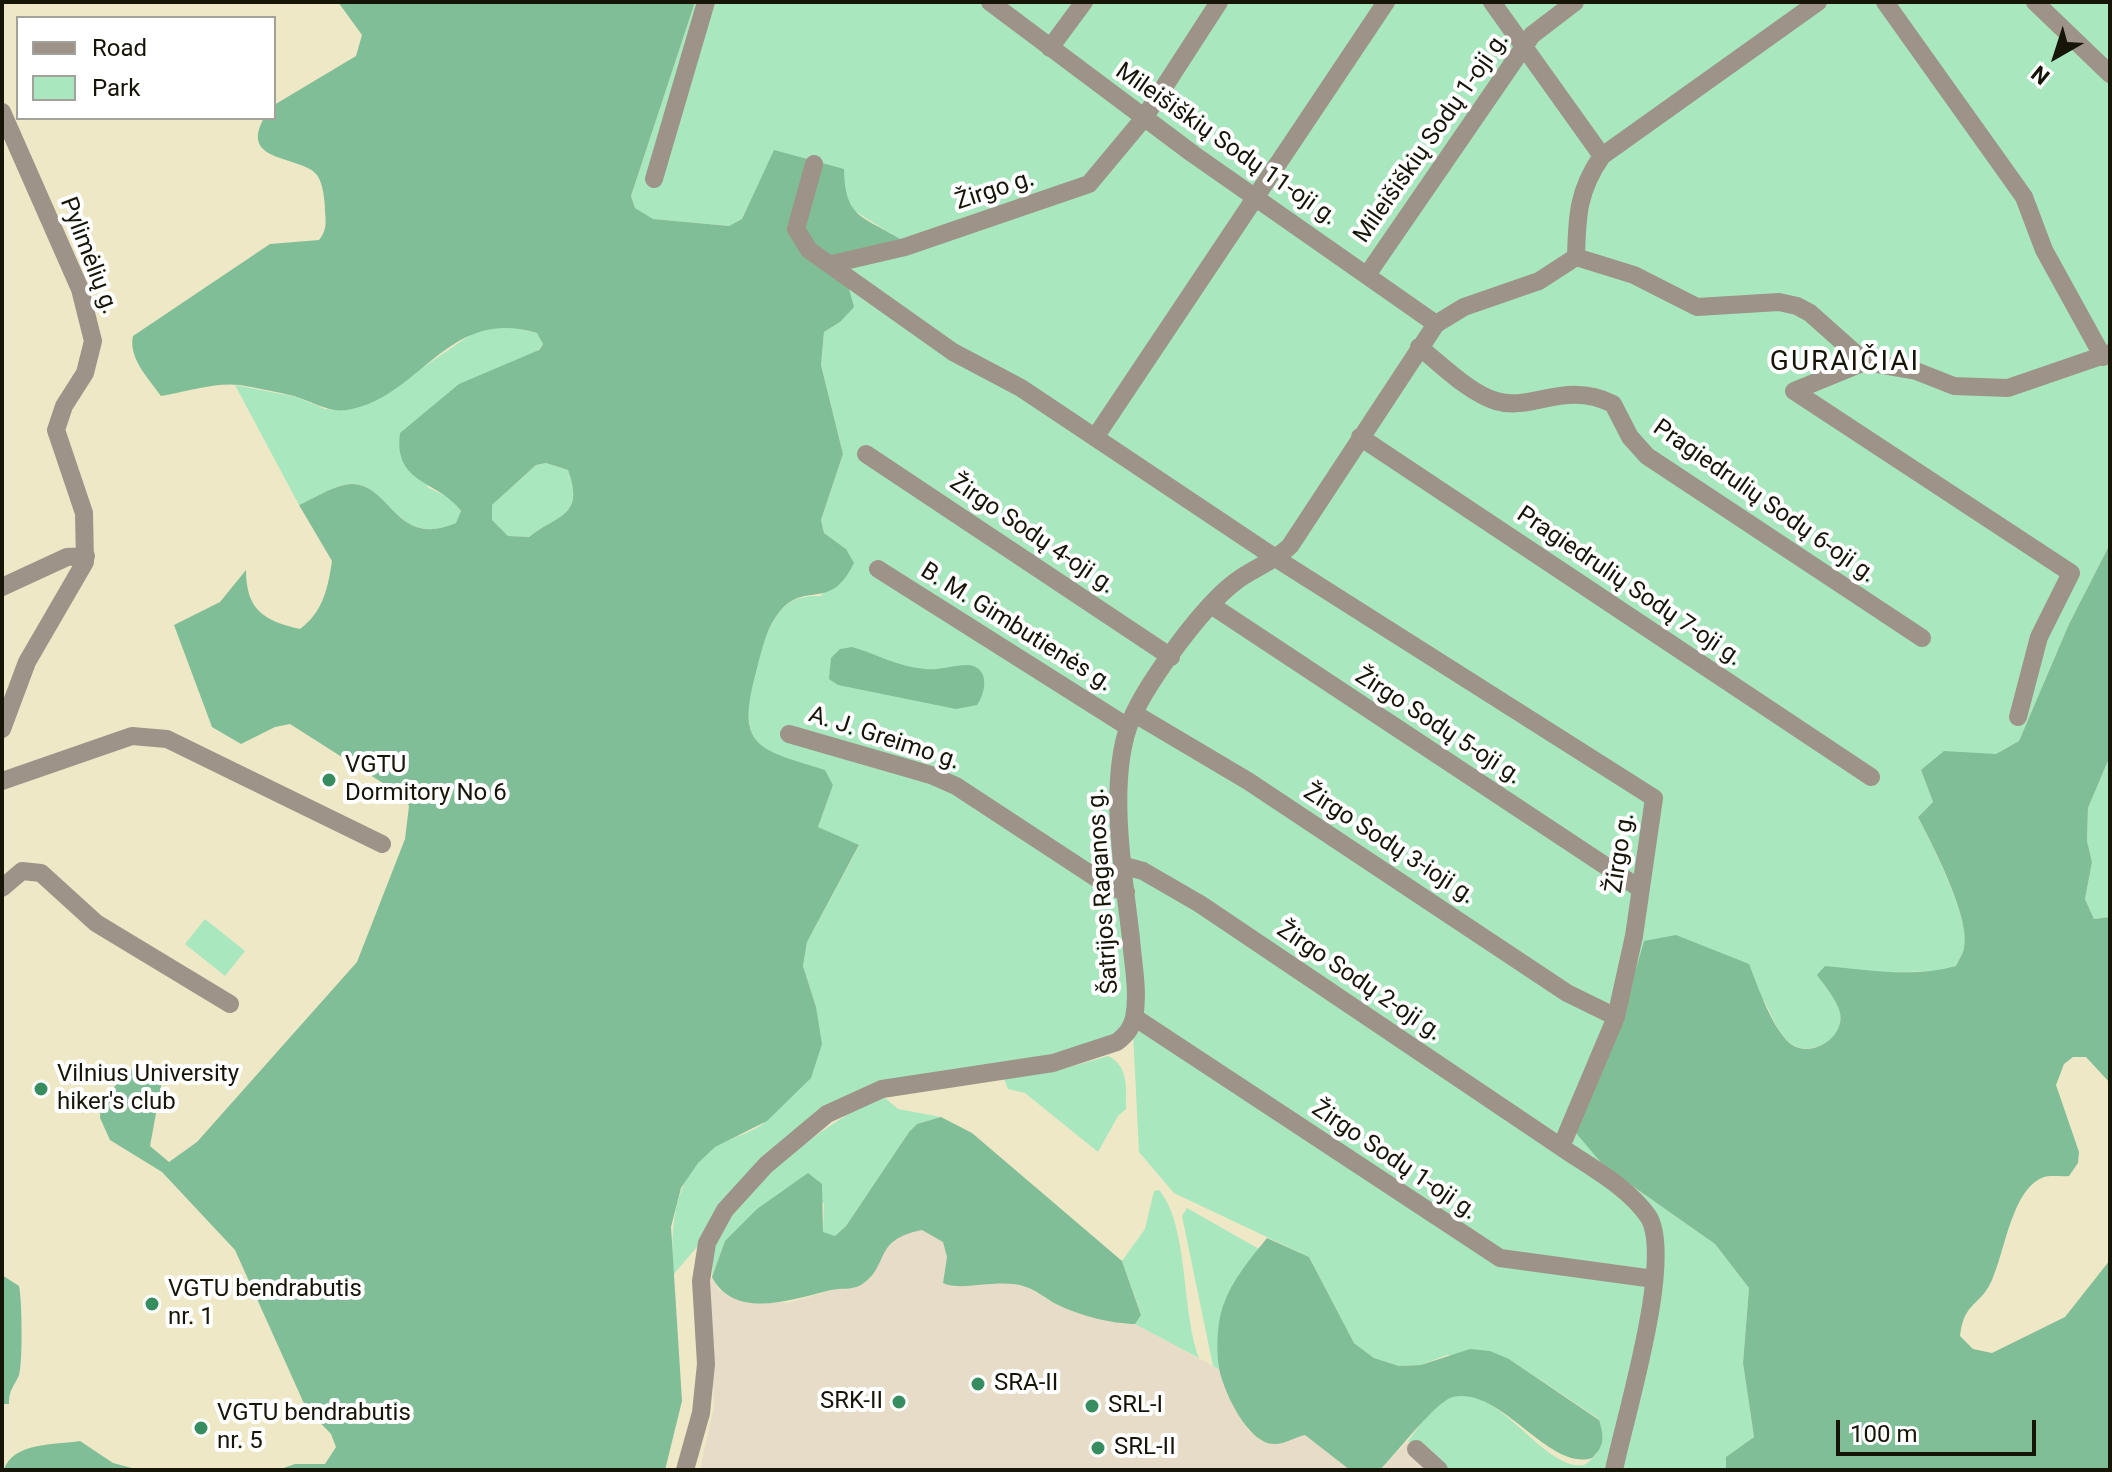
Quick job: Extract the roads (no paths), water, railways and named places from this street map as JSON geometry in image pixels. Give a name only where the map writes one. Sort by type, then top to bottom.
[{"type":"street","points":[[654,179],[706,2]]},
{"type":"street","name":"Mileišiškių Sodų 11-oji g.","points":[[990,2],[1144,118],[1436,324]]},
{"type":"street","points":[[1050,48],[1084,2]]},
{"type":"street","name":"Žirgo g.","points":[[832,264],[905,247],[1075,192],[1100,174],[1144,118],[1219,2]]},
{"type":"street","points":[[1096,436],[1259,197],[1386,2]]},
{"type":"street","points":[[1492,2],[1602,156]]},
{"type":"street","name":"Mileišiškių Sodų 1-oji g.","points":[[1367,275],[1538,28],[1575,2]]},
{"type":"street","points":[[1818,2],[1602,156],[1586,178],[1579,206],[1576,257],[1634,275],[1697,307],[1779,302],[1797,306],[1810,313],[1865,362],[1916,371],[1954,386],[1989,389],[2021,384],[2107,355],[2044,250],[2024,197],[1885,2]]},
{"type":"street","points":[[2035,2],[2110,74]]},
{"type":"street","name":"Pylimėlių g.","points":[[2,112],[80,289],[93,341],[85,373],[64,406],[56,430],[84,513],[86,556]]},
{"type":"street","name":"Žirgo g.","points":[[814,164],[796,229],[809,250],[953,352],[1021,388],[1277,559],[1654,798],[1634,936],[1616,1017],[1561,1147]]},
{"type":"street","name":"Šatrijos Raganos g.","points":[[685,1470],[701,1413],[706,1364],[703,1261],[714,1226],[755,1176],[817,1122],[851,1101],[882,1089],[1053,1063],[1117,1042],[1131,1028],[1137,996],[1126,892],[1120,779],[1131,720],[1171,657],[1211,605],[1234,583],[1277,559],[1290,546],[1436,324],[1464,307],[1539,281],[1576,257]]},
{"type":"street","name":"Pragiedrulių Sodų 6-oji g.","points":[[1419,347],[1496,401],[1513,402],[1566,393],[1613,404],[1630,437],[1647,456],[1922,638]]},
{"type":"street","points":[[1865,362],[1794,391],[2071,573],[2039,637],[2018,717]]},
{"type":"street","name":"Pragiedrulių Sodų 7-oji g.","points":[[1360,437],[1871,777]]},
{"type":"street","name":"Žirgo Sodų 4-oji g.","points":[[866,454],[1171,657]]},
{"type":"street","points":[[2,587],[67,557],[86,556],[82,572],[27,662],[2,729]]},
{"type":"street","name":"B. M. Gimbutienės g.","points":[[878,569],[1131,720]]},
{"type":"street","name":"Žirgo Sodų 5-oji g.","points":[[1211,605],[1639,888]]},
{"type":"street","name":"Žirgo Sodų 3-ioji g.","points":[[1131,720],[1248,781],[1567,993],[1616,1017]]},
{"type":"street","name":"A. J. Greimo g.","points":[[789,734],[943,780],[1110,887],[1126,892]]},
{"type":"street","points":[[2,781],[132,736],[167,739],[382,844]]},
{"type":"street","name":"Žirgo Sodų 2-oji g.","points":[[1125,866],[1143,871],[1200,904],[1561,1147]]},
{"type":"street","points":[[2,888],[22,871],[41,873],[96,923],[230,1004]]},
{"type":"street","name":"Žirgo Sodų 1-oji g.","points":[[1134,1017],[1491,1253],[1523,1263],[1654,1279]]},
{"type":"street","points":[[1561,1147],[1614,1183],[1649,1218],[1654,1229],[1654,1279],[1643,1359],[1614,1470]]},
{"type":"street","points":[[1416,1449],[1439,1470]]},
{"type":"place","name":"VGTU Dormitory No 6","points":[[329,780]]},
{"type":"place","name":"Vilnius University hiker's club","points":[[41,1089]]},
{"type":"place","name":"VGTU bendrabutis nr. 1","points":[[152,1304]]},
{"type":"place","name":"SRA-II","points":[[978,1384]]},
{"type":"place","name":"SRK-II","points":[[899,1402]]},
{"type":"place","name":"SRL-I","points":[[1092,1406]]},
{"type":"place","name":"VGTU bendrabutis nr. 5","points":[[201,1428]]},
{"type":"place","name":"SRL-II","points":[[1098,1448]]},
{"type":"district","name":"GURAIČIAI","points":[[1845,363]]}]
